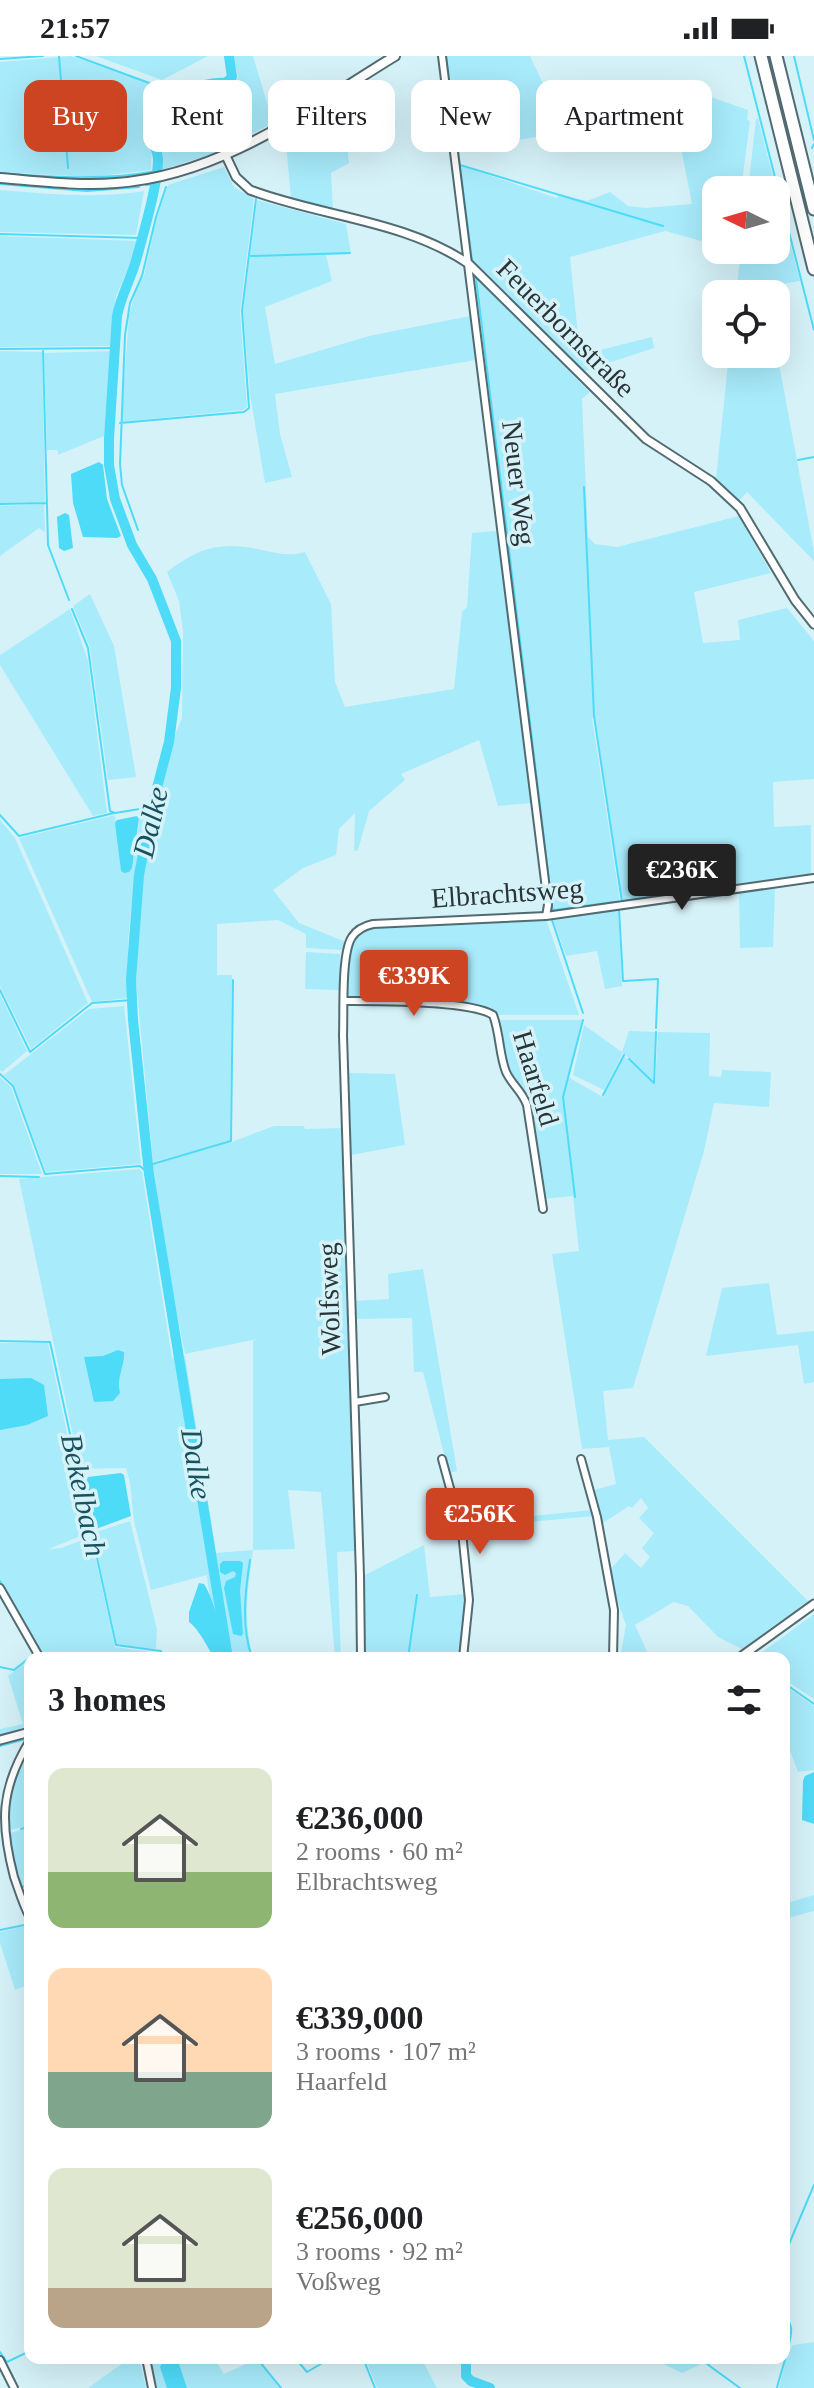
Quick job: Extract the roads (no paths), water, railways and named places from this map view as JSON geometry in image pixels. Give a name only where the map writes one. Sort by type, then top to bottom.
[{"type":"highway","points":[[761,56],[814,269]]},
{"type":"highway","points":[[776,56],[814,209]]},
{"type":"main road","points":[[0,178],[112,184],[160,177],[226,156],[256,141],[395,56]]},
{"type":"street","name":"Neuer Weg","points":[[442,56],[548,905],[546,916]]},
{"type":"street","name":"Feuerbornstraße","points":[[226,156],[236,177],[250,190],[411,235],[444,247],[469,264],[646,439],[711,481],[740,508],[795,600],[814,624]]},
{"type":"street","name":"Elbrachtsweg","points":[[351,938],[359,929],[373,924],[546,916],[814,878]]},
{"type":"street","name":"Wolfsweg","points":[[351,938],[346,952],[344,1001],[361,1652]]},
{"type":"street","name":"Haarfeld","points":[[344,1001],[392,1001],[480,1008],[493,1015],[505,1068],[527,1105],[543,1209]]},
{"type":"street","points":[[355,1402],[385,1397]]},
{"type":"street","points":[[442,1459],[462,1532],[469,1600],[464,1652]]},
{"type":"street","points":[[581,1459],[597,1517],[614,1610],[613,1652]]},
{"type":"street","points":[[0,1588],[37,1652]]},
{"type":"street","points":[[747,1652],[814,1604]]},
{"type":"street","points":[[0,1740],[24,1734]]},
{"type":"street","points":[[24,1752],[8,1783],[0,1821],[2,1837],[24,1901]]},
{"type":"street","points":[[0,2360],[14,2388]]},
{"type":"street","points":[[147,2364],[152,2388]]},
{"type":"water","points":[[99,462],[103,465],[107,499],[121,536],[117,538],[83,537],[73,503],[71,474]]},
{"type":"water","points":[[65,513],[69,515],[73,548],[64,551],[59,548],[57,517]]},
{"type":"water","points":[[137,816],[132,868],[124,873],[121,871],[115,823]]},
{"type":"water","points":[[118,1350],[124,1352],[120,1393],[113,1401],[94,1402],[84,1357],[103,1356]]},
{"type":"water","points":[[31,1378],[44,1385],[48,1416],[27,1425],[0,1430],[0,1379]]},
{"type":"water","points":[[124,1475],[131,1516],[96,1529],[86,1481],[88,1477]]},
{"type":"water","points":[[223,1561],[243,1563],[241,1636],[233,1634],[224,1588],[226,1581],[235,1577],[236,1573],[233,1571],[225,1575],[220,1572]]},
{"type":"water","points":[[199,1583],[204,1584],[215,1609],[223,1652],[210,1652],[189,1622],[189,1612]]},
{"type":"water","points":[[814,1772],[814,1824],[802,1820],[803,1781],[805,1776]]},
{"type":"water","points":[[161,2364],[179,2364],[187,2388],[167,2388]]},
{"type":"waterway","points":[[0,59],[43,56]]},
{"type":"waterway","points":[[59,56],[68,168]]},
{"type":"waterway","points":[[76,56],[143,81]]},
{"type":"waterway","name":"Dalke","points":[[227,1652],[149,1174],[133,1020],[131,980],[139,875],[169,742],[176,688],[176,641],[152,579],[132,545],[115,499],[109,465],[109,438],[117,316],[135,264],[153,194],[158,159],[155,141],[174,112],[169,94],[174,89],[226,83],[232,77],[229,56]]},
{"type":"waterway","points":[[446,56],[472,261],[482,271]]},
{"type":"waterway","points":[[744,56],[814,330]]},
{"type":"waterway","points":[[794,56],[814,140]]},
{"type":"waterway","points":[[812,148],[814,144]]},
{"type":"waterway","points":[[460,165],[663,226]]},
{"type":"waterway","points":[[0,173],[98,177],[156,171]]},
{"type":"waterway","points":[[0,184],[87,191],[139,187]]},
{"type":"waterway","name":"Dalke","points":[[146,185],[154,184]]},
{"type":"waterway","points":[[138,530],[122,485],[120,464],[125,335],[130,303],[142,276],[166,187]]},
{"type":"waterway","points":[[120,423],[244,412],[249,408],[242,311],[256,199]]},
{"type":"waterway","points":[[0,234],[141,238]]},
{"type":"waterway","points":[[251,256],[350,253]]},
{"type":"waterway","points":[[476,278],[553,912]]},
{"type":"waterway","points":[[0,349],[114,348]]},
{"type":"waterway","points":[[43,351],[48,545],[69,600]]},
{"type":"waterway","points":[[798,460],[814,457]]},
{"type":"waterway","points":[[584,487],[594,716],[622,902]]},
{"type":"waterway","points":[[0,504],[46,503]]},
{"type":"waterway","points":[[72,609],[88,648],[110,811],[115,813],[152,807]]},
{"type":"waterway","points":[[0,815],[19,836],[114,813]]},
{"type":"waterway","points":[[534,814],[544,905]]},
{"type":"waterway","points":[[554,910],[727,887]]},
{"type":"waterway","points":[[619,909],[623,981],[658,979],[656,1028]]},
{"type":"waterway","points":[[552,920],[583,1013]]},
{"type":"waterway","points":[[149,1165],[231,1141],[233,980]]},
{"type":"waterway","points":[[0,990],[30,1052],[92,1003],[132,1000]]},
{"type":"waterway","points":[[575,1197],[563,1097],[583,1020]]},
{"type":"waterway","points":[[629,1059],[654,1083],[656,1032]]},
{"type":"waterway","points":[[603,1095],[624,1055]]},
{"type":"waterway","name":"Bekelbach","points":[[0,1074],[13,1086],[45,1174],[140,1166],[149,1174]]},
{"type":"waterway","points":[[0,1176],[39,1177]]},
{"type":"waterway","name":"Bekelbach","points":[[0,1341],[50,1342],[116,1645],[161,1652]]},
{"type":"waterway","points":[[250,1560],[245,1621],[250,1652]]},
{"type":"waterway","points":[[0,1581],[41,1652]]},
{"type":"waterway","points":[[409,1652],[417,1595]]},
{"type":"waterway","points":[[461,1652],[464,1619]]},
{"type":"waterway","points":[[0,1667],[14,1670],[24,1662]]},
{"type":"waterway","points":[[790,1687],[814,1704]]},
{"type":"waterway","points":[[0,1746],[24,1740]]},
{"type":"waterway","points":[[15,1870],[24,1886]]},
{"type":"waterway","points":[[0,1930],[24,1925]]},
{"type":"waterway","points":[[790,2242],[814,2185]]},
{"type":"waterway","points":[[790,2326],[790,2338]]},
{"type":"waterway","points":[[0,2352],[7,2362],[24,2354]]},
{"type":"waterway","points":[[150,2364],[151,2369]]},
{"type":"waterway","points":[[261,2364],[281,2388]]},
{"type":"waterway","points":[[300,2364],[307,2372],[321,2364]]},
{"type":"waterway","points":[[365,2364],[375,2388]]},
{"type":"waterway","name":"Dalke","points":[[466,2364],[466,2376],[490,2388]]},
{"type":"waterway","points":[[707,2364],[740,2388]]},
{"type":"waterway","points":[[777,2388],[784,2364]]}]
